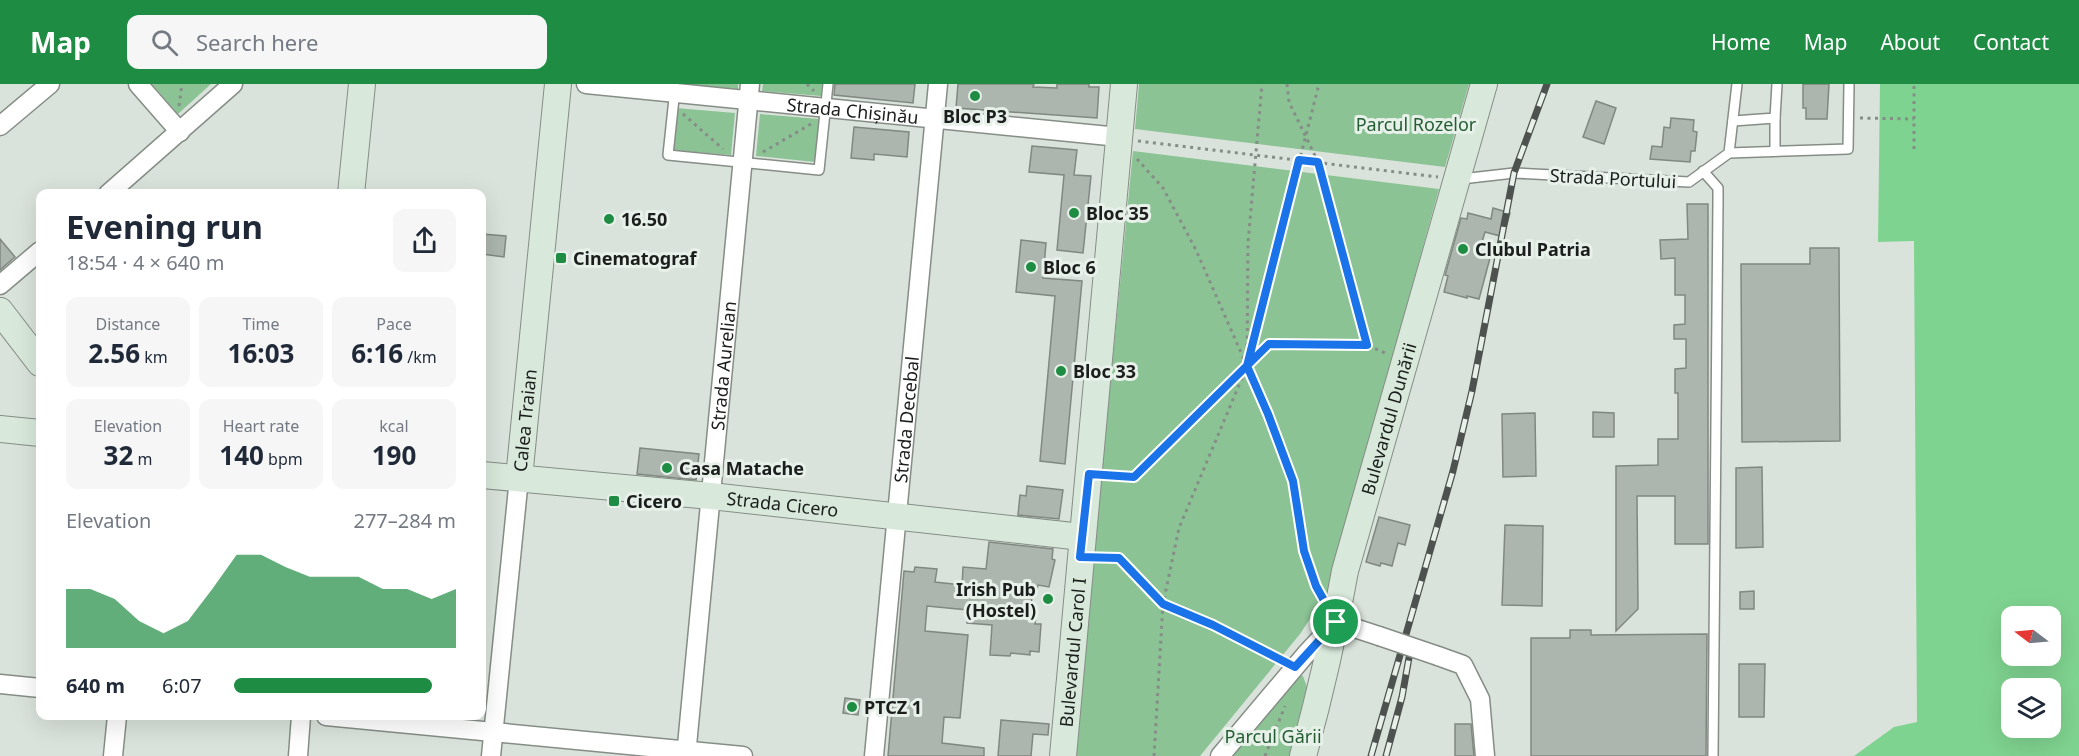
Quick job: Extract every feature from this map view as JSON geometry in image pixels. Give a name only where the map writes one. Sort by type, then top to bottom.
[{"type":"street","points":[[0,126],[50,84]]},
{"type":"street","points":[[138,84],[180,132]]},
{"type":"street","points":[[114,189],[233,84]]},
{"type":"street","points":[[352,189],[362,84]]},
{"type":"street","name":"Calea Traian","points":[[491,756],[558,84]]},
{"type":"street","name":"Strada Chișinău","points":[[586,84],[674,94],[749,91],[824,113],[934,119],[1119,137]]},
{"type":"street","name":"Strada Decebal","points":[[874,756],[938,84]]},
{"type":"street","name":"Bulevardul Carol I","points":[[1063,756],[1124,84]]},
{"type":"street","name":"Bulevardul Dunării","points":[[1303,756],[1321,692],[1345,571],[1484,84]]},
{"type":"street","name":"Strada Aurelian","points":[[687,753],[749,91]]},
{"type":"street","points":[[0,285],[36,254]]},
{"type":"street","points":[[0,311],[36,358]]},
{"type":"street","points":[[0,429],[36,433]]},
{"type":"street","name":"Strada Cicero","points":[[486,475],[711,496],[896,518],[1081,547]]},
{"type":"street","points":[[1220,756],[1336,622],[1462,666],[1480,699],[1485,756]]},
{"type":"street","points":[[0,684],[36,688]]},
{"type":"street","points":[[113,756],[117,720]]},
{"type":"street","points":[[297,756],[301,720]]},
{"type":"street","points":[[368,720],[687,753],[743,756]]},
{"type":"lane","points":[[674,94],[668,155],[819,170],[828,84]]},
{"type":"lane","points":[[1737,84],[1729,153],[1848,149],[1849,84]]},
{"type":"lane","points":[[1775,151],[1777,84]]},
{"type":"lane","points":[[1733,121],[1775,118]]},
{"type":"lane","name":"Strada Portului","points":[[1455,180],[1514,173],[1689,182],[1729,153]]},
{"type":"lane","points":[[1703,171],[1718,188],[1713,756]]},
{"type":"path","points":[[1247,366],[1248,243],[1262,84]]},
{"type":"path","points":[[1089,474],[1134,477],[1269,344],[1367,345],[1318,162],[1289,102],[1287,84]]},
{"type":"path","points":[[1154,756],[1163,604],[1179,528],[1247,366],[1319,84]]},
{"type":"path","points":[[1914,86],[1914,150]]},
{"type":"path","points":[[674,94],[731,155],[743,162],[819,120],[824,113]]},
{"type":"path","points":[[1849,118],[1914,119]]},
{"type":"path","points":[[1119,137],[1163,188],[1196,250],[1268,414],[1293,481],[1304,551],[1321,595]]},
{"type":"path","points":[[1152,142],[1416,174]]},
{"type":"path","points":[[1081,547],[1119,558],[1163,604],[1213,625],[1295,667]]},
{"type":"path","points":[[1265,756],[1285,705]]},
{"type":"green space","points":[[152,84],[211,84],[178,114]]},
{"type":"green space","points":[[679,84],[738,84],[738,89]]},
{"type":"green space","points":[[763,84],[822,84],[821,96],[762,91]]},
{"type":"green space","name":"Parcul Rozelor","points":[[1139,84],[1469,84],[1445,167],[1135,129]]},
{"type":"green space","points":[[676,108],[735,113],[731,155],[672,150]]},
{"type":"green space","points":[[760,114],[819,119],[815,162],[756,156]]},
{"type":"green space","name":"Parcul Rozelor","points":[[1133,151],[1439,189],[1327,593],[1300,634],[1200,756],[1074,756]]},
{"type":"green space","name":"Parcul Gării","points":[[1297,675],[1303,676],[1307,687],[1289,756],[1233,756]]},
{"type":"shaded area","points":[[1880,84],[2079,84],[2079,756],[1854,756],[1894,727],[1917,722],[1914,241],[1878,242]]},
{"type":"building","points":[[835,84],[915,84],[913,103],[834,95]]},
{"type":"building","points":[[958,84],[1034,84],[1033,87],[1057,88],[1057,84],[1089,84],[1089,87],[1099,87],[1097,118],[956,108]]},
{"type":"building","points":[[1803,84],[1829,84],[1827,119],[1806,119],[1806,108],[1803,108]]},
{"type":"building","points":[[1596,101],[1616,108],[1604,144],[1583,137]]},
{"type":"building","points":[[1671,118],[1694,120],[1693,131],[1697,132],[1695,151],[1691,151],[1690,162],[1650,159],[1652,146],[1662,147],[1664,127],[1670,128]]},
{"type":"building","points":[[854,127],[909,132],[907,157],[874,154],[874,160],[851,158]]},
{"type":"building","name":"Bloc 35","points":[[1032,146],[1077,150],[1074,175],[1091,176],[1083,253],[1057,250],[1064,175],[1029,172]]},
{"type":"building","points":[[1687,204],[1708,204],[1708,544],[1675,544],[1675,496],[1637,496],[1638,609],[1616,631],[1616,466],[1658,465],[1658,439],[1678,439],[1678,393],[1675,393],[1675,369],[1686,368],[1686,339],[1674,339],[1674,325],[1685,324],[1685,295],[1675,295],[1675,258],[1661,259],[1660,240],[1688,239]]},
{"type":"building","name":"Clubul Patria","points":[[1493,208],[1510,213],[1500,236],[1485,232],[1478,255],[1490,258],[1479,299],[1444,292],[1448,276],[1445,275],[1461,218],[1467,219],[1468,213],[1491,219]]},
{"type":"building","points":[[486,234],[506,236],[504,257],[486,255]]},
{"type":"building","points":[[0,239],[15,257],[0,270]]},
{"type":"building","name":"Bloc 33","points":[[1021,240],[1046,243],[1043,278],[1082,281],[1065,464],[1040,461],[1055,296],[1016,292]]},
{"type":"building","points":[[1810,248],[1839,248],[1840,441],[1742,442],[1741,264],[1810,264]]},
{"type":"building","points":[[1593,412],[1614,413],[1614,437],[1593,437]]},
{"type":"building","points":[[1535,413],[1536,476],[1503,477],[1502,414]]},
{"type":"building","name":"Casa Matache","points":[[640,448],[699,454],[696,480],[637,474]]},
{"type":"building","points":[[1762,467],[1763,547],[1736,548],[1736,468]]},
{"type":"building","points":[[1027,486],[1063,490],[1059,519],[1018,515],[1020,495],[1026,496]]},
{"type":"building","points":[[1379,517],[1410,525],[1405,545],[1398,543],[1392,566],[1381,563],[1380,566],[1366,562]]},
{"type":"building","points":[[1505,525],[1543,526],[1542,606],[1502,605]]},
{"type":"building","points":[[989,542],[1053,549],[1052,559],[1055,560],[1049,587],[1038,585],[1037,590],[1032,590],[1031,617],[1036,617],[1035,624],[1041,624],[1039,652],[1030,651],[1030,655],[1011,653],[1010,656],[990,655],[992,625],[967,623],[968,610],[927,606],[925,631],[968,635],[960,718],[944,717],[942,743],[984,748],[984,756],[888,756],[904,571],[914,572],[915,567],[937,569],[935,582],[962,585],[963,567],[986,569]]},
{"type":"building","points":[[1754,591],[1754,609],[1740,609],[1740,592]]},
{"type":"building","points":[[1570,630],[1591,630],[1591,635],[1707,634],[1706,756],[1531,756],[1531,638],[1570,638]]},
{"type":"building","points":[[1739,664],[1765,664],[1764,717],[1739,717]]},
{"type":"building","name":"PTCZ 1","points":[[845,698],[860,700],[858,715],[843,713]]},
{"type":"building","points":[[1001,720],[1049,724],[1048,735],[1033,734],[1031,756],[998,756]]},
{"type":"building","points":[[1455,724],[1471,724],[1474,756],[1455,756]]},
{"type":"railway","points":[[1371,756],[1453,471],[1472,391],[1514,173],[1547,84]]},
{"type":"railway","points":[[1386,756],[1402,697],[1412,641]]},
{"type":"place","name":"Bloc P3","points":[[975,96]]},
{"type":"place","name":"Bloc 35","points":[[1074,213]]},
{"type":"place","name":"16.50","points":[[609,219]]},
{"type":"place","name":"Clubul Patria","points":[[1463,249]]},
{"type":"place","name":"Cinematograf","points":[[561,258]]},
{"type":"place","name":"Bloc 6","points":[[1031,267]]},
{"type":"place","name":"Bloc 33","points":[[1061,371]]},
{"type":"place","name":"Casa Matache","points":[[667,468]]},
{"type":"place","name":"Cicero","points":[[614,501]]},
{"type":"place","name":"Irish Pub (Hostel)","points":[[1048,599]]},
{"type":"place","name":"PTCZ 1","points":[[852,707]]},
{"type":"route","points":[[1336,622],[1295,667],[1213,625],[1163,604],[1119,558],[1080,557],[1089,474],[1134,477],[1247,366],[1269,344],[1367,345],[1318,162],[1299,160],[1247,366],[1293,481],[1304,551],[1316,586],[1336,622]]}]
